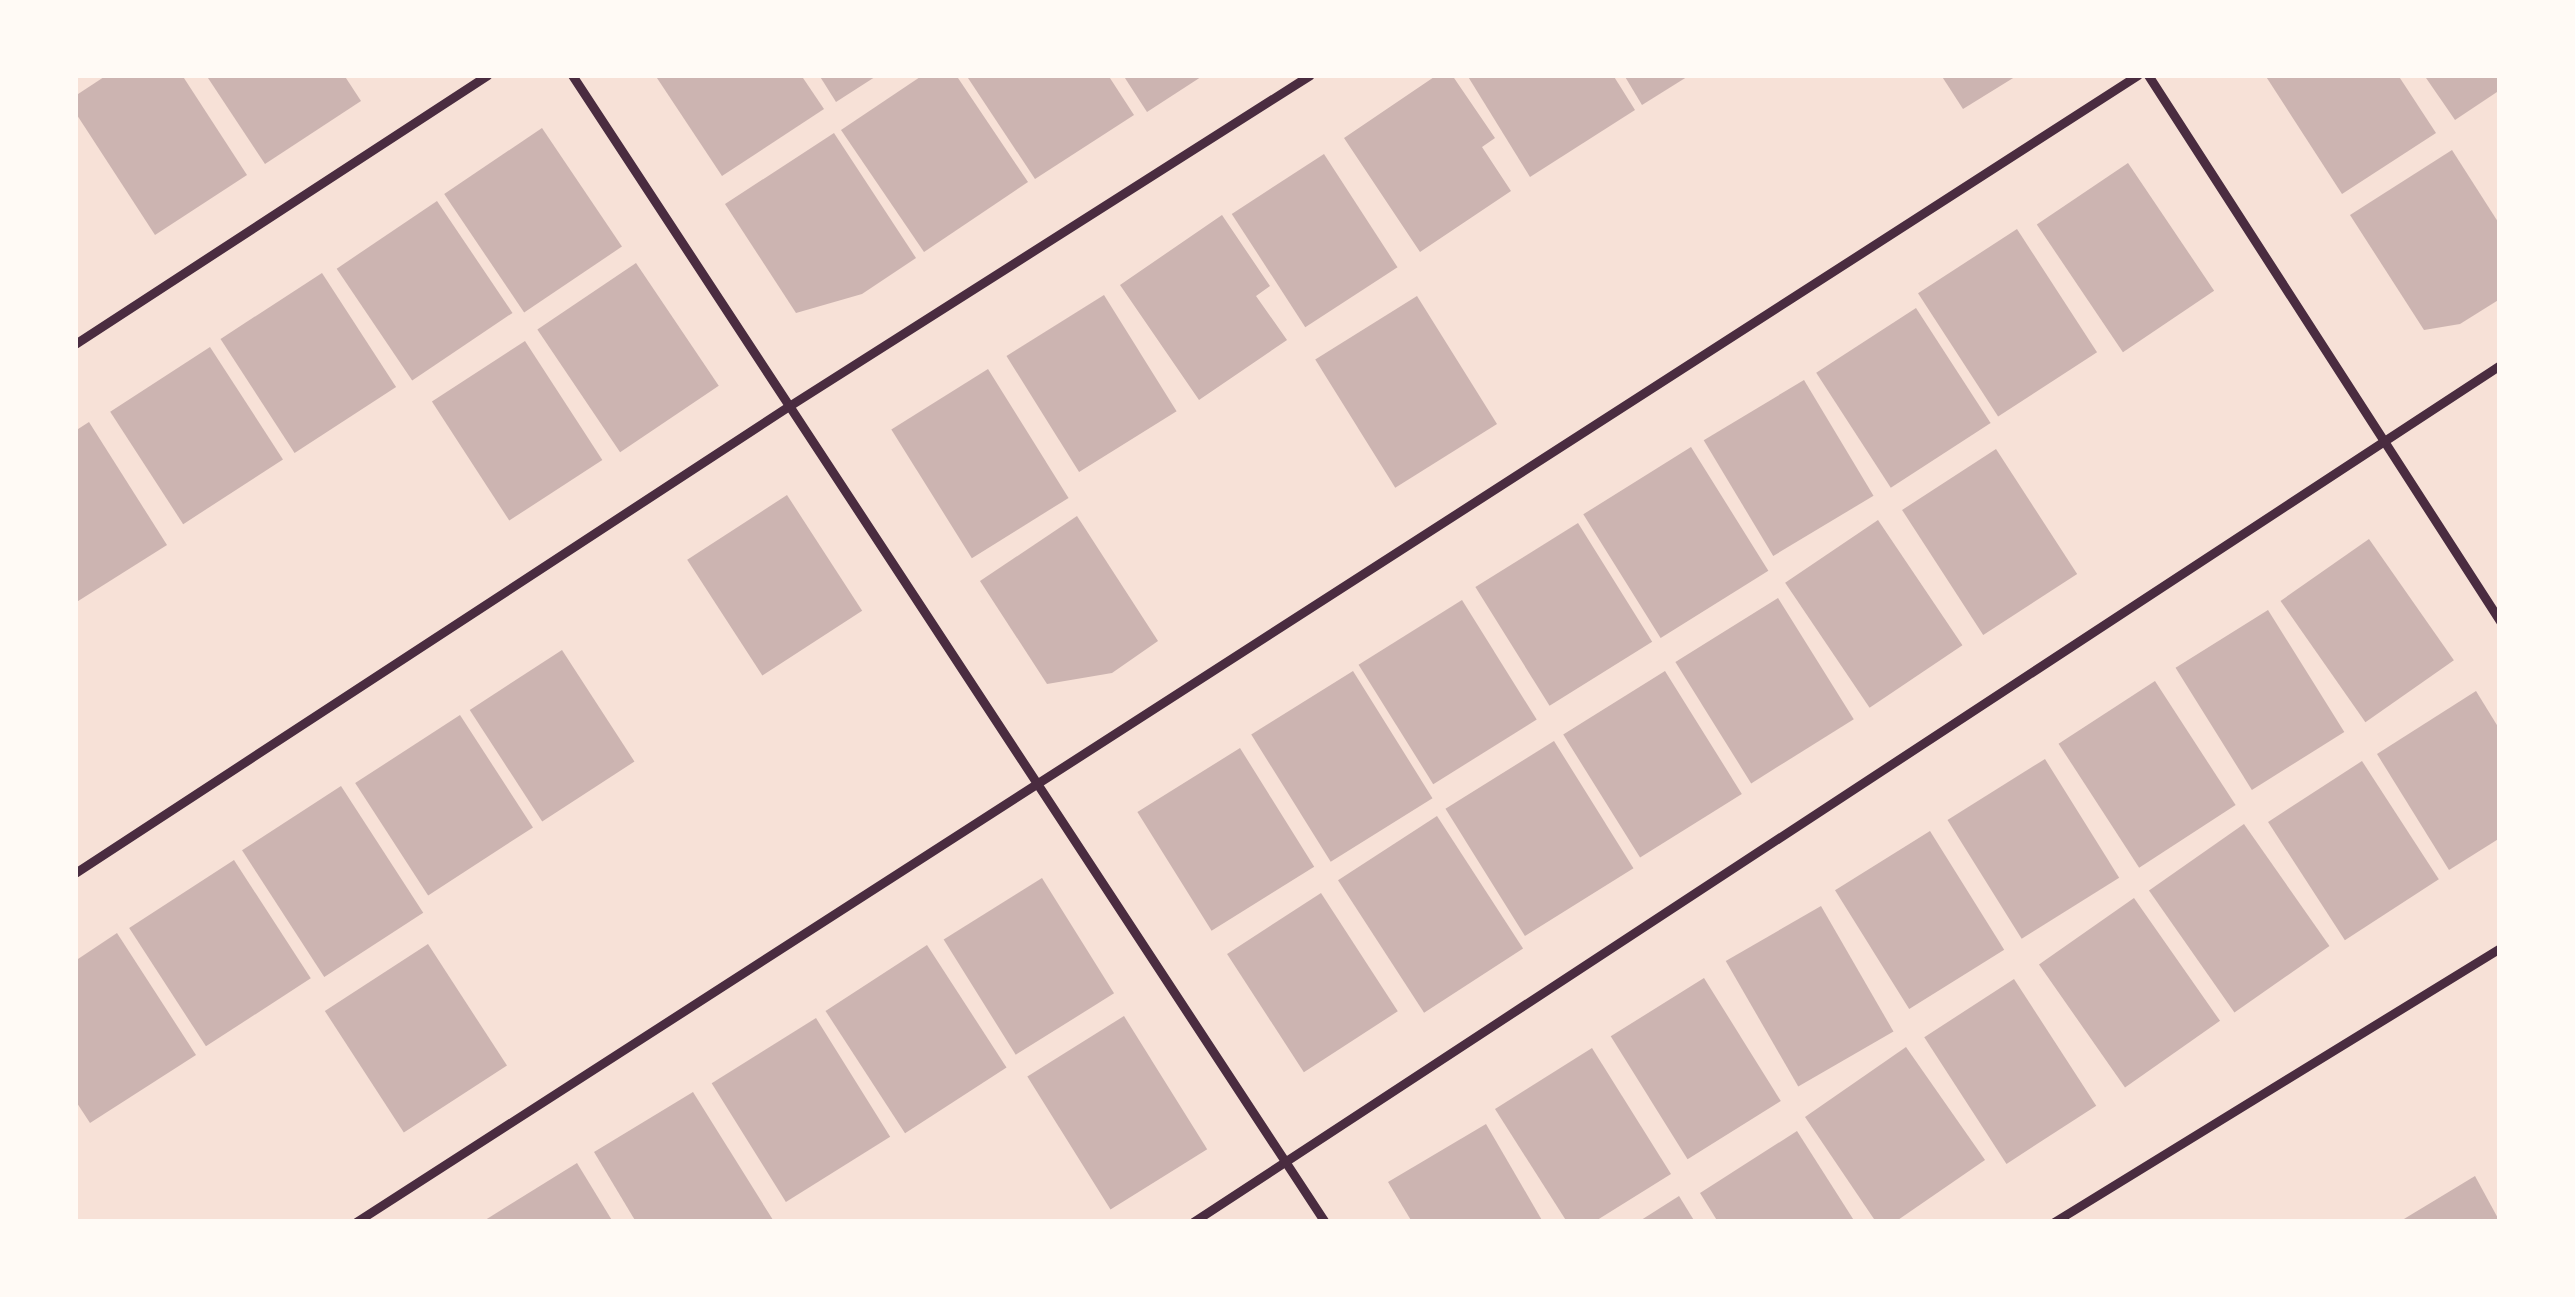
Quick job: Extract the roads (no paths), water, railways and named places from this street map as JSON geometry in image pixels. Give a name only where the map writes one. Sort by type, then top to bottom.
[{"type":"lane","points":[[75,344],[487,75]]},
{"type":"lane","points":[[572,75],[1325,1222]]},
{"type":"lane","points":[[75,873],[789,406],[1310,75]]},
{"type":"lane","points":[[356,1222],[2138,75]]},
{"type":"lane","points":[[2148,75],[2500,621]]},
{"type":"lane","points":[[1192,1222],[2500,365]]},
{"type":"lane","points":[[2054,1222],[2500,948]]}]
